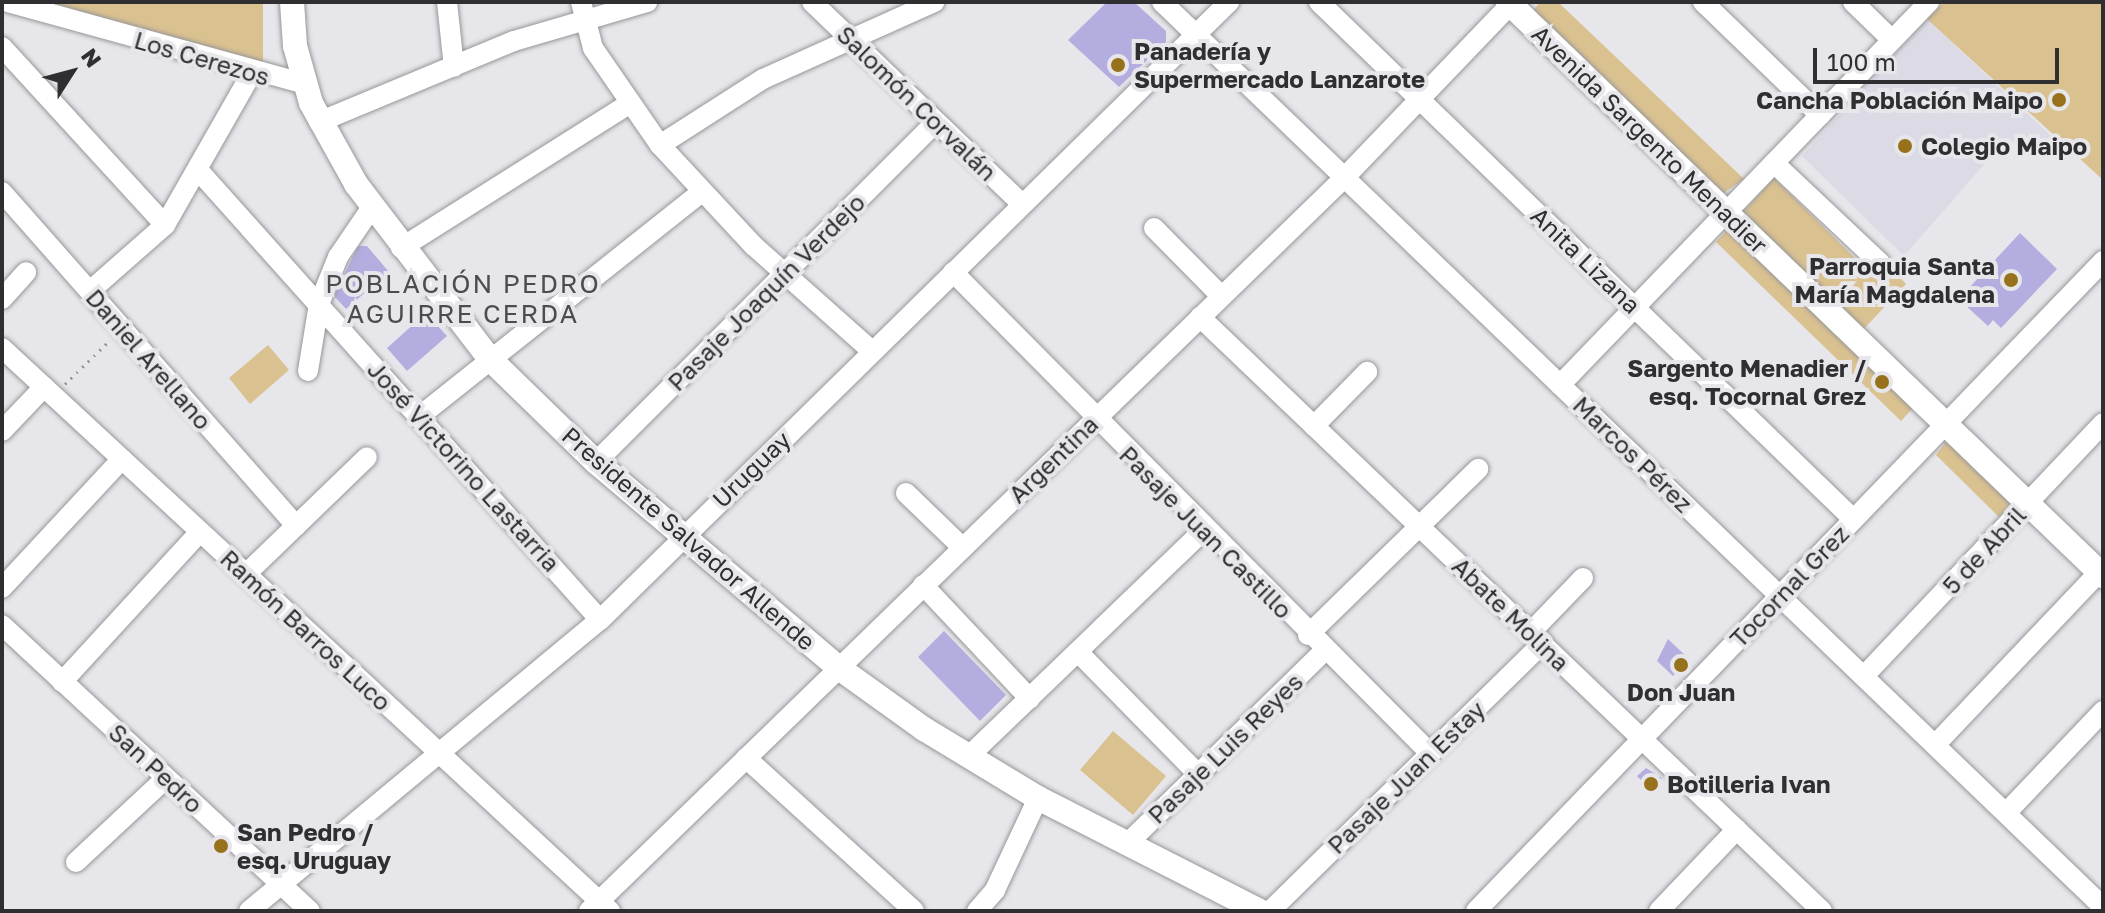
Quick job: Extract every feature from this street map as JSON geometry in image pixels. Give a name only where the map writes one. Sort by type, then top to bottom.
[{"type":"main road","name":"Presidente Salvador Allende","points":[[292,2],[305,84],[319,122],[372,207],[490,359],[596,462],[681,538],[839,668],[968,757],[1126,845],[1260,911]]},
{"type":"main road","name":"Avenida Sargento Menadier","points":[[1510,3],[2102,572]]},
{"type":"street","name":"Los Cerezos","points":[[8,2],[251,74],[305,84]]},
{"type":"street","points":[[447,2],[454,67]]},
{"type":"street","points":[[319,122],[581,11],[647,2]]},
{"type":"street","name":"Salomón Corvalán","points":[[812,2],[1022,204]]},
{"type":"street","points":[[660,145],[763,79],[934,2]]},
{"type":"street","name":"Marcos Pérez","points":[[1162,2],[2103,907]]},
{"type":"street","name":"Uruguay","points":[[249,911],[278,882],[440,754],[600,620],[1229,2]]},
{"type":"street","name":"Anita Lizana","points":[[1319,2],[1853,519]]},
{"type":"street","points":[[1703,2],[1820,115]]},
{"type":"street","points":[[1853,2],[1892,40]]},
{"type":"street","points":[[1560,385],[1929,2]]},
{"type":"street","name":"Argentina","points":[[600,908],[746,758],[1345,177],[1510,3]]},
{"type":"street","points":[[581,11],[629,104],[660,145],[784,274],[872,351]]},
{"type":"street","points":[[2,47],[165,225]]},
{"type":"street","points":[[90,291],[165,225],[251,74]]},
{"type":"street","points":[[401,248],[629,104]]},
{"type":"street","name":"Pasaje Joaquín Verdejo","points":[[596,462],[936,122]]},
{"type":"street","points":[[1774,163],[1880,263]]},
{"type":"street","name":"José Victorino Lastarria","points":[[198,170],[600,620]]},
{"type":"street","name":"Daniel Arellano","points":[[2,192],[296,526]]},
{"type":"street","points":[[420,416],[702,192]]},
{"type":"street","points":[[308,371],[319,304],[338,257],[372,207]]},
{"type":"street","points":[[1154,228],[1221,296]]},
{"type":"street","name":"Tocornal Grez","points":[[1476,911],[2103,261]]},
{"type":"street","points":[[2,299],[26,272]]},
{"type":"street","name":"Pasaje Juan Castillo","points":[[953,272],[1308,635],[1430,753]]},
{"type":"street","name":"Abate Molina","points":[[1200,317],[1818,910]]},
{"type":"street","name":"Ramón Barros Luco","points":[[2,348],[440,754],[600,908]]},
{"type":"street","points":[[1314,426],[1367,372]]},
{"type":"street","points":[[2,431],[50,392]]},
{"type":"street","name":"5 de Abril","points":[[1864,676],[2103,423]]},
{"type":"street","points":[[246,574],[367,457]]},
{"type":"street","points":[[2,588],[122,459]]},
{"type":"street","points":[[1308,635],[1478,469]]},
{"type":"street","points":[[906,493],[962,547]]},
{"type":"street","points":[[968,757],[1204,530]]},
{"type":"street","points":[[62,682],[200,532]]},
{"type":"street","points":[[1935,745],[2102,572]]},
{"type":"street","name":"Pasaje Juan Estay","points":[[1270,911],[1430,753],[1537,638],[1583,578]]},
{"type":"street","points":[[923,585],[1030,699]]},
{"type":"street","name":"San Pedro","points":[[2,625],[310,911]]},
{"type":"street","name":"Pasaje Luis Reyes","points":[[1126,845],[1324,651]]},
{"type":"street","points":[[1078,652],[1198,774]]},
{"type":"street","points":[[2006,813],[2103,711]]},
{"type":"street","points":[[746,758],[914,911]]},
{"type":"street","points":[[76,862],[166,778]]},
{"type":"street","points":[[977,911],[995,890],[1038,798]]},
{"type":"street","points":[[1659,911],[1737,829]]},
{"type":"path","points":[[50,392],[115,336]]},
{"type":"shaded area","points":[[35,2],[263,2],[263,69]]},
{"type":"shaded area","points":[[1540,2],[1558,2],[1744,179],[1722,194],[1532,12]]},
{"type":"shaded area","name":"Cancha Población Maipo","points":[[1944,2],[2103,2],[2103,180],[1927,19]]},
{"type":"shaded area","name":"Colegio Maipo","points":[[1927,19],[2052,137],[2032,159],[2008,137],[1904,256],[1802,156]]},
{"type":"shaded area","points":[[1774,178],[1878,281],[1891,268],[1906,284],[1860,333],[1741,214]]},
{"type":"shaded area","points":[[1728,229],[1914,407],[1901,421],[1716,242]]},
{"type":"shaded area","points":[[268,345],[289,370],[250,404],[229,378]]},
{"type":"shaded area","points":[[1946,442],[2011,503],[1999,517],[1936,455]]},
{"type":"shaded area","points":[[1113,731],[1166,776],[1133,815],[1080,770]]},
{"type":"building","name":"Panadería y Supermercado Lanzarote","points":[[1107,2],[1134,2],[1166,31],[1166,42],[1119,87],[1068,40]]},
{"type":"building","name":"Parroquia Santa María Magdalena","points":[[2020,233],[2057,269],[2001,328],[1993,320],[1988,326],[1965,305],[1972,297],[1966,291]]},
{"type":"building","points":[[358,246],[367,246],[389,272],[346,309],[334,296]]},
{"type":"building","points":[[426,313],[447,336],[407,371],[387,348]]},
{"type":"building","points":[[944,631],[1006,695],[980,721],[918,657]]},
{"type":"building","points":[[1668,639],[1689,659],[1673,676],[1657,661]]},
{"type":"building","name":"Botilleria Ivan","points":[[1646,768],[1662,778],[1650,790],[1637,776]]},
{"type":"place","name":"Panadería y Supermercado Lanzarote","points":[[1118,65]]},
{"type":"place","name":"Cancha Población Maipo","points":[[2059,100]]},
{"type":"place","name":"Colegio Maipo","points":[[1905,146]]},
{"type":"place","name":"Parroquia Santa María Magdalena","points":[[2011,280]]},
{"type":"place","name":"Sargento Menadier / esq. Tocornal Grez","points":[[1882,382]]},
{"type":"place","name":"Don Juan","points":[[1681,665]]},
{"type":"place","name":"Botilleria Ivan","points":[[1651,784]]},
{"type":"place","name":"San Pedro / esq. Uruguay","points":[[221,846]]},
{"type":"district","name":"POBLACIÓN PEDRO AGUIRRE CERDA","points":[[463,299]]}]
